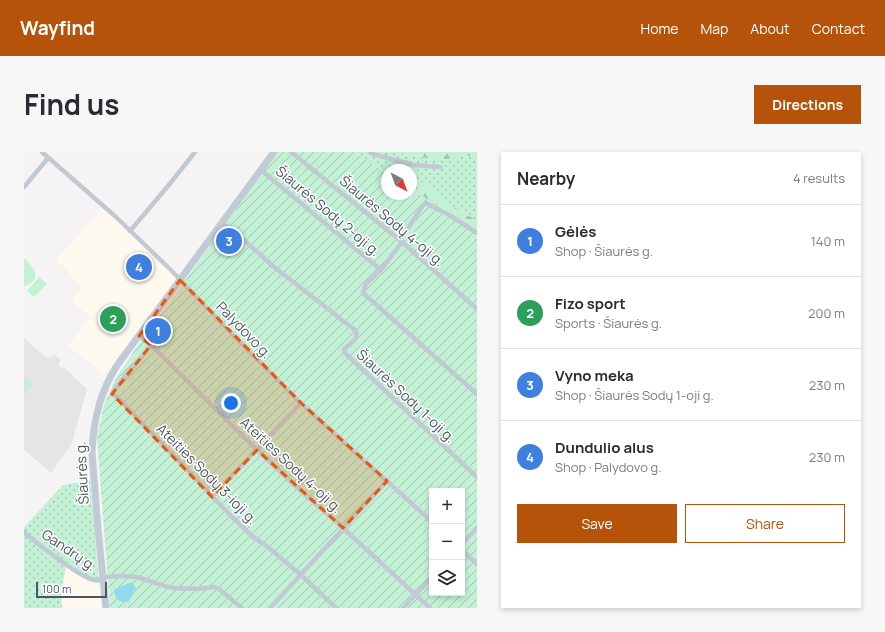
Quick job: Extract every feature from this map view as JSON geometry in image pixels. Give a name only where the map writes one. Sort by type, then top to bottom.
[{"type":"main road","name":"Šiaurės g.","points":[[106,608],[92,453],[95,417],[103,392],[115,369],[274,152]]},
{"type":"street","name":"Palydovo g.","points":[[42,152],[130,230],[301,403],[429,519]]},
{"type":"street","points":[[130,230],[195,152]]},
{"type":"street","name":"Šiaurės Sodų 4-oji g.","points":[[291,152],[400,240],[477,309]]},
{"type":"street","points":[[370,152],[414,165],[440,167]]},
{"type":"street","points":[[24,187],[48,158]]},
{"type":"street","name":"Šiaurės Sodų 2-oji g.","points":[[261,170],[381,270]]},
{"type":"street","points":[[477,233],[451,216],[426,203],[423,205],[381,270],[366,284],[363,293],[477,394]]},
{"type":"street","name":"Šiaurės Sodų 1-oji g.","points":[[222,223],[274,267],[355,330],[357,332],[357,336],[344,349],[345,353],[477,477]]},
{"type":"street","name":"Ateities Sodų 4-oji g.","points":[[139,336],[151,345],[257,450],[305,495],[344,528],[430,608]]},
{"type":"street","points":[[103,392],[112,394],[115,388],[151,345]]},
{"type":"street","name":"Ateities Sodų 3-ioji g.","points":[[112,394],[120,399],[149,432],[232,517],[253,537],[264,544],[300,574],[336,608]]},
{"type":"street","points":[[212,497],[301,403]]},
{"type":"street","points":[[270,608],[387,481]]},
{"type":"street","points":[[465,541],[477,528]]},
{"type":"street","name":"Gandrų g.","points":[[24,532],[71,568],[94,580],[120,576],[136,577],[174,588],[192,589],[214,586],[219,588],[242,608]]},
{"type":"street","points":[[465,553],[477,564]]},
{"type":"street","points":[[403,608],[429,580]]},
{"type":"highlighted area","points":[[180,280],[301,403],[387,481],[343,528],[257,450],[212,497],[112,394],[151,345],[139,336]]},
{"type":"shaded area","points":[[106,204],[180,274],[105,375],[68,346],[90,317],[71,301],[82,287],[56,260]]},
{"type":"shaded area","points":[[24,338],[43,355],[49,358],[54,354],[61,360],[58,365],[61,368],[63,367],[87,389],[72,443],[51,473],[24,449]]},
{"type":"shaded area","points":[[65,567],[88,581],[99,583],[101,608],[62,608],[61,591]]},
{"type":"green space","points":[[278,152],[356,152],[381,170],[381,200],[417,200],[417,193],[477,231],[477,608],[110,608],[97,437],[104,405],[116,378],[138,345]]},
{"type":"green space","points":[[356,152],[390,152],[439,160],[477,155],[477,221],[417,181],[417,164],[381,164],[381,170]]},
{"type":"green space","points":[[390,152],[477,152],[477,155],[439,160]]},
{"type":"green space","points":[[417,181],[477,221],[477,231],[417,193]]},
{"type":"green space","points":[[24,258],[34,269],[35,273],[34,280],[26,286],[24,286]]},
{"type":"green space","points":[[39,277],[47,284],[34,297],[27,291]]},
{"type":"green space","points":[[25,377],[33,385],[24,394],[24,378]]},
{"type":"green space","points":[[90,480],[99,583],[88,581],[66,567],[61,591],[62,608],[24,608],[24,527],[63,485]]},
{"type":"water","points":[[132,583],[136,588],[133,591],[133,595],[128,602],[120,601],[115,595],[115,589]]},
{"type":"place","name":"Vyno meka","points":[[229,241]]},
{"type":"place","name":"Dundulio alus","points":[[139,267]]},
{"type":"place","name":"Fizo sport","points":[[113,319]]},
{"type":"place","name":"Gėlės","points":[[158,331]]}]
